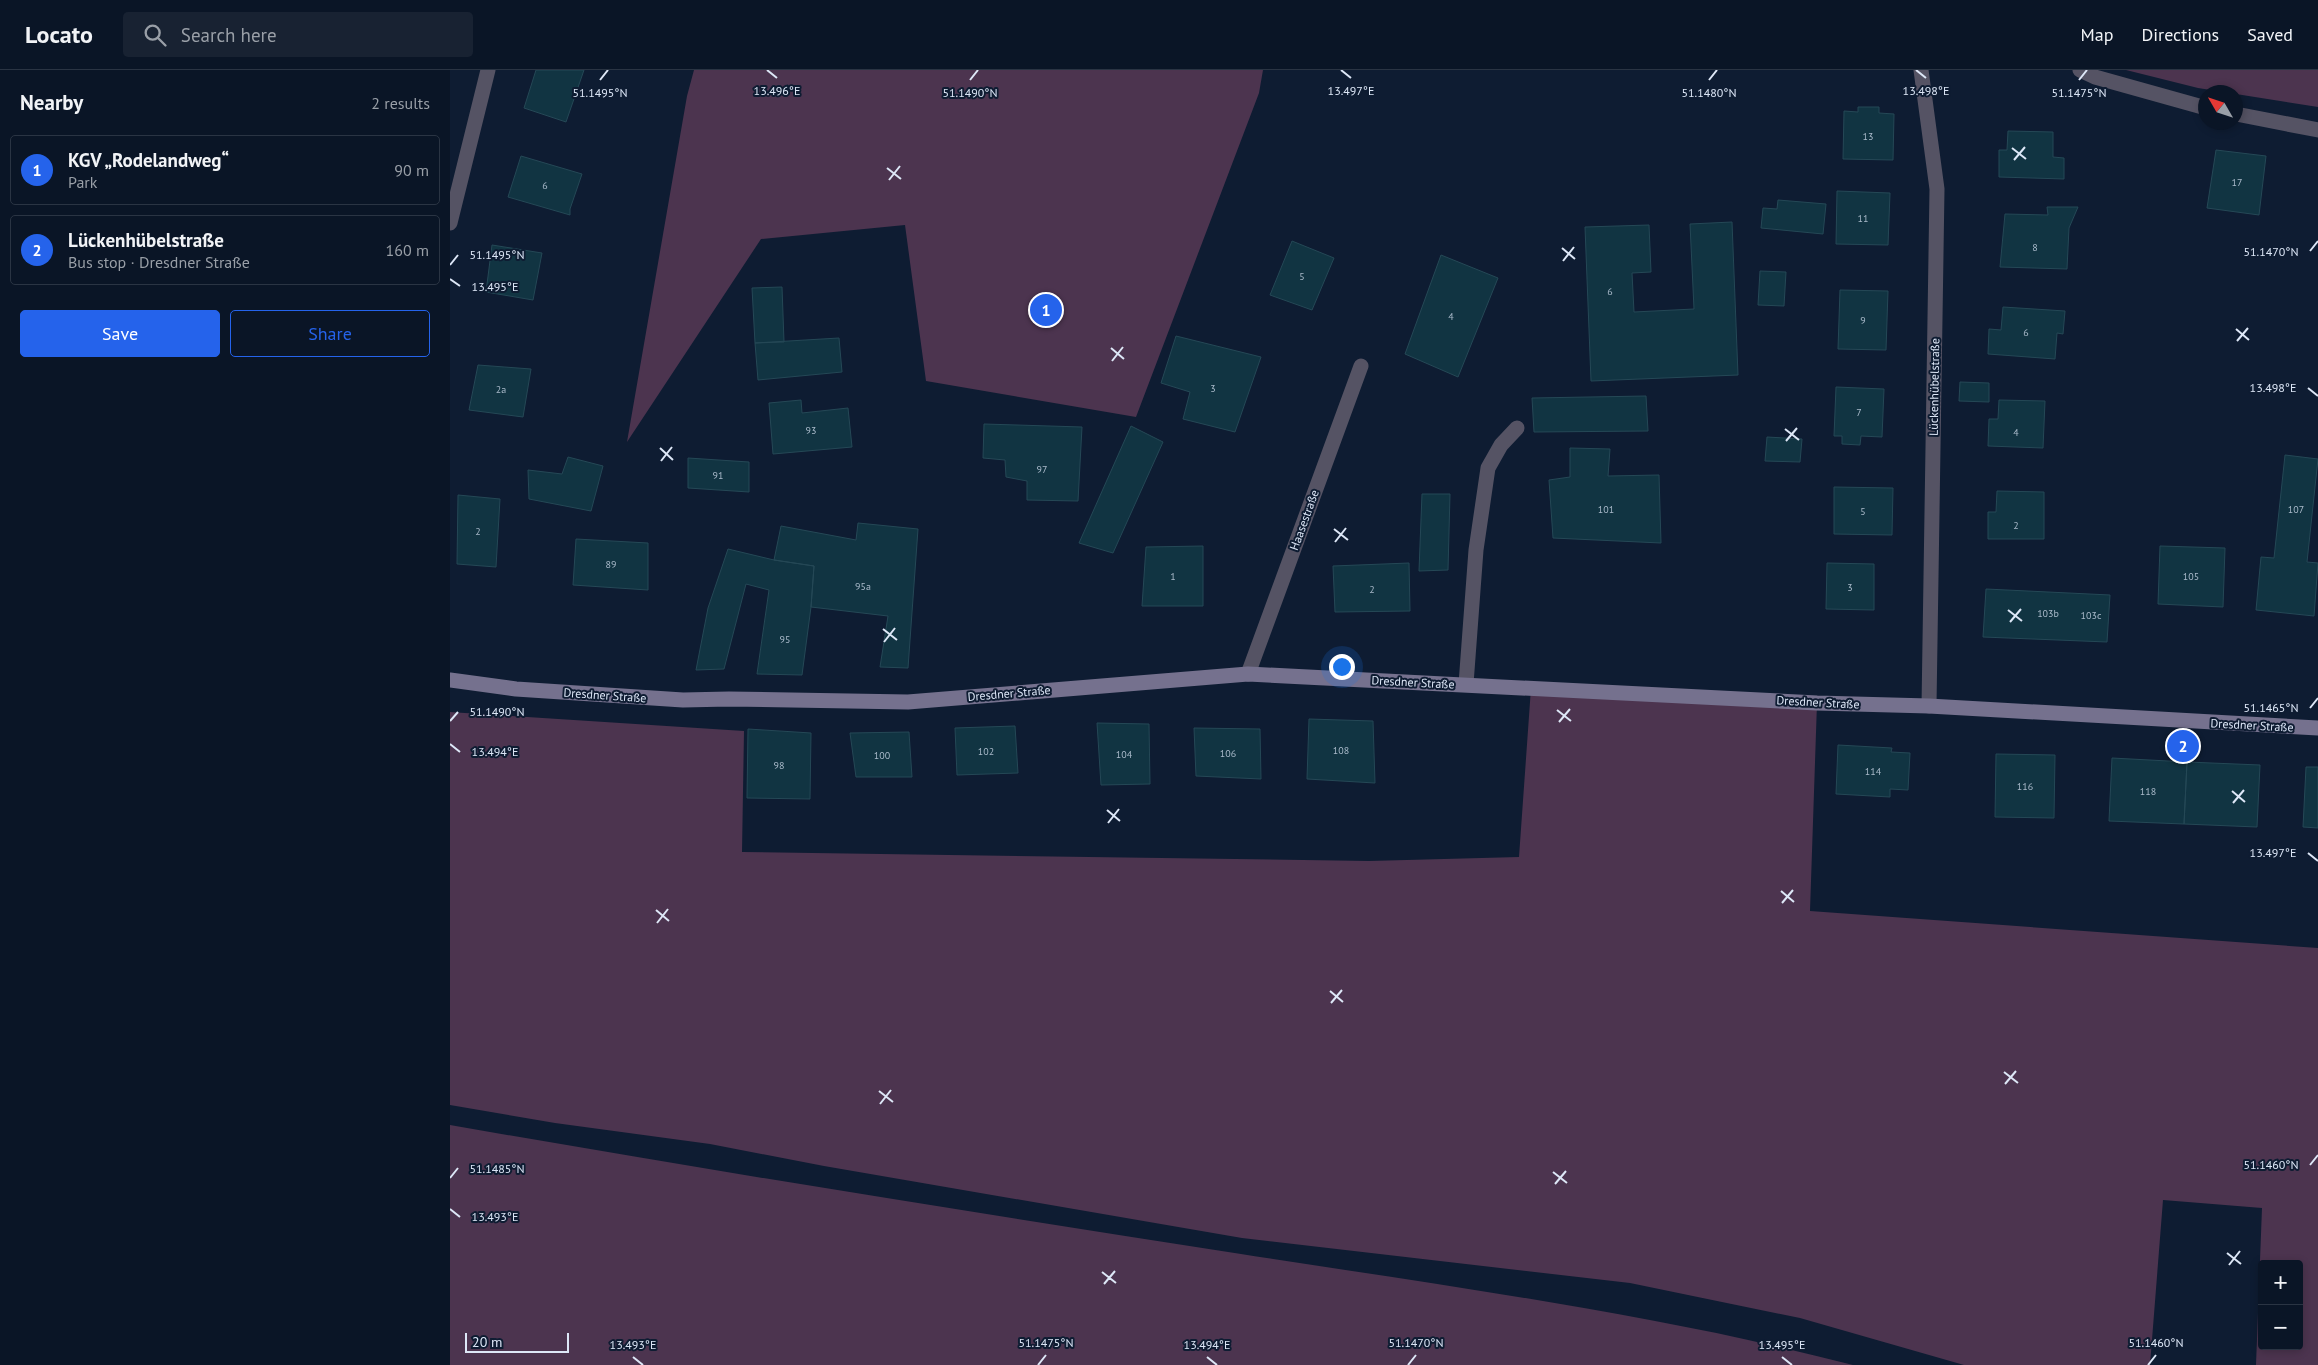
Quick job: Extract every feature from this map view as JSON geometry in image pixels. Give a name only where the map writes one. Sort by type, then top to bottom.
[{"type":"main road","name":"Dresdner Straße","points":[[450,680],[516,689],[683,700],[908,702],[1248,674],[1929,706],[2318,728]]},
{"type":"street","points":[[450,223],[488,70]]},
{"type":"street","name":"Lückenhübelstraße","points":[[1921,70],[1937,189],[1929,706]]},
{"type":"street","points":[[2080,70],[2095,77],[2198,106]]},
{"type":"street","points":[[2243,115],[2318,130]]},
{"type":"street","name":"Haasestraße","points":[[1248,674],[1361,366]]},
{"type":"street","points":[[1466,684],[1476,550],[1486,477],[1488,468],[1501,445],[1517,428]]},
{"type":"shaded area","points":[[694,70],[1263,70],[1259,93],[1136,417],[926,381],[905,225],[761,239],[627,442],[687,96]]},
{"type":"shaded area","points":[[2126,70],[2318,70],[2318,107],[2243,95],[2243,85],[2198,85],[2198,88]]},
{"type":"shaded area","points":[[1531,688],[1817,703],[1810,911],[2318,948],[2318,1365],[2256,1365],[2258,1313],[2258,1350],[2303,1350],[2303,1260],[2260,1260],[2262,1208],[2163,1200],[2150,1365],[1964,1365],[1800,1318],[1630,1283],[1242,1238],[824,1166],[710,1144],[555,1123],[450,1105],[450,712],[744,731],[742,852],[1369,861],[1519,857]]},
{"type":"shaded area","points":[[450,1125],[1043,1223],[1472,1289],[1626,1315],[1702,1330],[1853,1365],[450,1365]]},
{"type":"building","points":[[536,70],[584,70],[566,122],[524,108]]},
{"type":"building","points":[[1858,107],[1879,107],[1879,113],[1894,114],[1893,160],[1843,159],[1844,111],[1858,112]]},
{"type":"building","points":[[2008,131],[2053,132],[2053,157],[2064,158],[2064,179],[1999,177],[1999,150],[2007,150]]},
{"type":"building","points":[[2216,150],[2266,156],[2259,215],[2207,208]]},
{"type":"building","points":[[521,156],[582,174],[570,209],[570,215],[508,197]]},
{"type":"building","points":[[1837,191],[1890,193],[1888,245],[1836,244]]},
{"type":"building","points":[[1778,200],[1826,204],[1823,234],[1761,228],[1763,208],[1777,209]]},
{"type":"building","points":[[2047,207],[2078,207],[2069,228],[2067,269],[2000,267],[2005,214],[2048,215]]},
{"type":"building","points":[[1732,222],[1738,375],[1591,381],[1585,227],[1649,225],[1651,272],[1632,273],[1634,312],[1694,309],[1690,224]]},
{"type":"building","points":[[1292,241],[1334,258],[1312,310],[1270,295]]},
{"type":"building","points":[[492,245],[542,253],[533,300],[486,292]]},
{"type":"building","points":[[1441,255],[1498,278],[1458,377],[1405,354]]},
{"type":"building","points":[[1760,271],[1786,272],[1784,306],[1758,305]]},
{"type":"building","points":[[782,287],[784,342],[755,343],[752,288]]},
{"type":"building","points":[[1840,290],[1888,291],[1886,350],[1838,349]]},
{"type":"building","points":[[2003,307],[2065,311],[2063,334],[2057,333],[2055,359],[1988,354],[1989,329],[2001,330]]},
{"type":"building","points":[[1176,336],[1261,357],[1235,432],[1183,419],[1190,392],[1161,383]]},
{"type":"building","points":[[839,338],[842,372],[758,380],[755,343]]},
{"type":"building","points":[[478,365],[531,369],[523,417],[469,410]]},
{"type":"building","points":[[1960,382],[1989,383],[1989,402],[1959,401]]},
{"type":"building","points":[[1836,387],[1884,389],[1882,437],[1861,436],[1860,445],[1842,444],[1842,436],[1834,436]]},
{"type":"building","points":[[1646,396],[1648,431],[1534,432],[1532,398]]},
{"type":"building","points":[[801,400],[802,413],[848,408],[852,447],[773,454],[769,403]]},
{"type":"building","points":[[1999,400],[2045,401],[2043,448],[1988,446],[1989,419],[1998,419]]},
{"type":"building","points":[[984,424],[1082,427],[1078,501],[1027,500],[1027,481],[1006,477],[1005,460],[983,458]]},
{"type":"building","points":[[1131,426],[1163,442],[1113,553],[1079,543]]},
{"type":"building","points":[[1767,437],[1802,439],[1800,462],[1765,461]]},
{"type":"building","points":[[1570,448],[1610,449],[1608,476],[1659,475],[1661,543],[1553,538],[1549,480],[1570,477]]},
{"type":"building","points":[[2285,455],[2318,459],[2307,562],[2318,563],[2314,616],[2256,610],[2261,557],[2274,558]]},
{"type":"building","points":[[568,457],[603,466],[591,511],[529,499],[528,470],[562,474]]},
{"type":"building","points":[[688,458],[749,462],[749,492],[688,488]]},
{"type":"building","points":[[1834,487],[1893,488],[1892,535],[1834,534]]},
{"type":"building","points":[[1997,491],[2044,492],[2044,539],[1988,539],[1988,512],[1996,512]]},
{"type":"building","points":[[1422,494],[1450,494],[1448,570],[1419,571]]},
{"type":"building","points":[[458,495],[500,499],[496,567],[457,564]]},
{"type":"building","points":[[858,523],[918,529],[908,668],[880,667],[888,616],[811,607],[814,566],[774,560],[781,526],[856,540]]},
{"type":"building","points":[[576,539],[648,543],[648,590],[573,585]]},
{"type":"building","points":[[1203,546],[1203,606],[1142,606],[1146,547]]},
{"type":"building","points":[[2160,546],[2225,548],[2223,607],[2158,604]]},
{"type":"building","points":[[728,549],[774,560],[814,566],[811,607],[802,675],[757,674],[769,590],[746,584],[724,669],[696,670],[708,608]]},
{"type":"building","points":[[1409,563],[1410,611],[1335,612],[1333,566]]},
{"type":"building","points":[[1827,563],[1874,564],[1874,610],[1826,609]]},
{"type":"building","points":[[1986,589],[2110,595],[2107,642],[1983,637]]},
{"type":"building","points":[[1309,719],[1373,721],[1375,783],[1307,779]]},
{"type":"building","points":[[1097,723],[1149,724],[1150,784],[1101,785]]},
{"type":"building","points":[[1015,726],[1018,773],[957,775],[955,728]]},
{"type":"building","points":[[1194,728],[1260,729],[1261,779],[1196,776]]},
{"type":"building","points":[[748,729],[811,733],[810,799],[747,798]]},
{"type":"building","points":[[909,732],[912,777],[856,777],[850,733]]},
{"type":"building","points":[[1838,745],[1892,748],[1891,752],[1910,753],[1908,790],[1890,789],[1890,797],[1836,794]]},
{"type":"building","points":[[1996,754],[2055,755],[2054,818],[1995,817]]},
{"type":"building","points":[[2112,758],[2187,762],[2184,824],[2109,821]]},
{"type":"building","points":[[2187,762],[2260,765],[2257,827],[2184,824]]},
{"type":"building","points":[[2306,767],[2318,767],[2318,828],[2303,827]]},
{"type":"place","name":"KGV „Rodelandweg“","points":[[1046,310]]},
{"type":"place","name":"Lückenhübelstraße","points":[[2183,746]]}]
